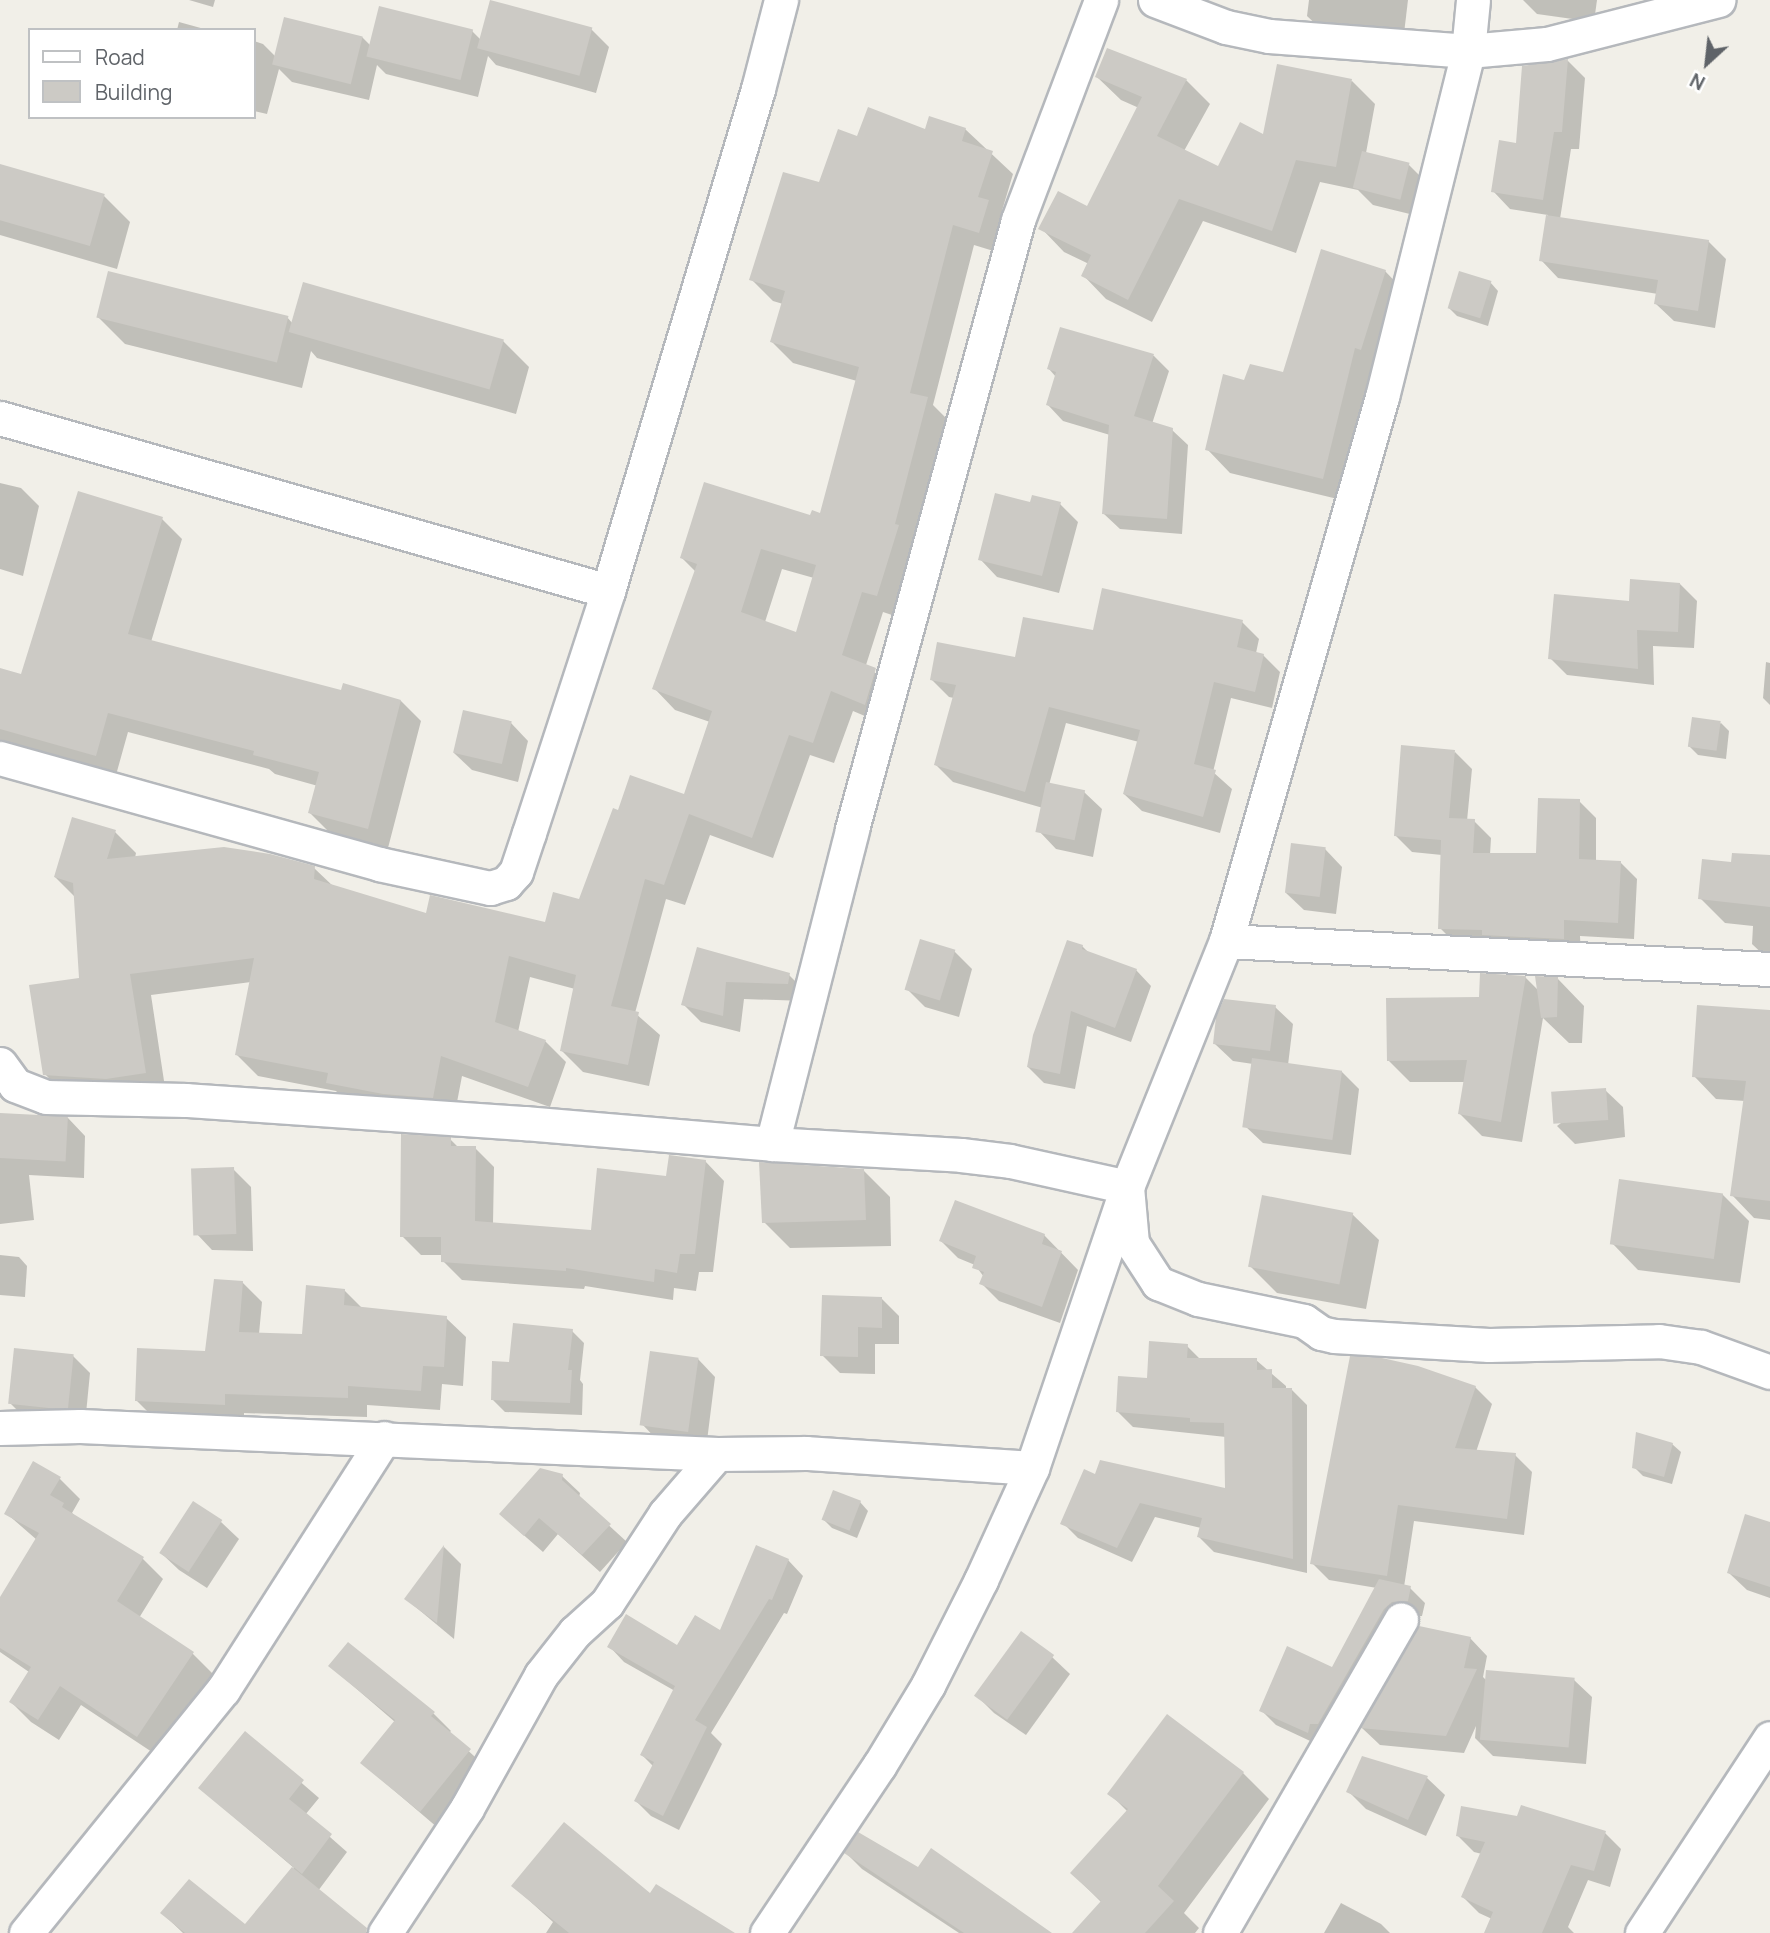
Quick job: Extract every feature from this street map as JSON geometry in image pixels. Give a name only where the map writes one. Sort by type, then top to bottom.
[{"type":"street","points":[[0,758],[379,864],[490,888],[506,883],[516,872],[608,591],[754,103],[781,0]]},
{"type":"street","points":[[772,1144],[852,829],[1018,220],[1101,0]]},
{"type":"street","points":[[1155,0],[1226,27],[1269,36],[1468,51],[1547,44],[1718,0]]},
{"type":"street","points":[[767,1933],[879,1766],[928,1685],[981,1580],[1032,1468],[1127,1187],[1226,941],[1382,397],[1468,51],[1473,0]]},
{"type":"street","points":[[0,418],[608,591]]},
{"type":"street","points":[[1226,941],[1770,969]]},
{"type":"street","points":[[0,1064],[15,1085],[46,1097],[186,1100],[524,1122],[772,1144],[961,1155],[1010,1161],[1127,1187]]},
{"type":"street","points":[[1127,1187],[1132,1243],[1158,1283],[1198,1299],[1304,1321],[1321,1333],[1334,1336],[1489,1345],[1660,1341],[1701,1347],[1770,1372]]},
{"type":"street","points":[[0,1428],[80,1426],[717,1454],[806,1453],[1032,1468]]},
{"type":"street","points":[[26,1933],[223,1690],[384,1438]]},
{"type":"street","points":[[385,1933],[467,1808],[541,1675],[575,1632],[607,1603],[665,1514],[717,1454]]},
{"type":"street","points":[[1220,1933],[1401,1619]]},
{"type":"street","points":[[1642,1933],[1770,1738]]},
{"type":"building","points":[[490,0],[592,27],[579,76],[477,48]]},
{"type":"building","points":[[379,6],[473,29],[461,80],[366,56]]},
{"type":"building","points":[[284,17],[363,37],[351,84],[272,65]]},
{"type":"building","points":[[1107,48],[1187,79],[1157,136],[1218,166],[1240,122],[1263,134],[1277,64],[1352,79],[1336,167],[1296,160],[1272,231],[1179,199],[1128,300],[1081,276],[1091,255],[1038,229],[1058,191],[1087,206],[1142,97],[1095,77]]},
{"type":"building","points":[[1568,59],[1562,132],[1554,132],[1543,200],[1491,192],[1499,140],[1516,143],[1522,66]]},
{"type":"building","points":[[868,107],[925,129],[929,116],[966,128],[962,141],[993,151],[978,197],[989,200],[979,233],[953,225],[910,393],[928,397],[895,524],[899,525],[877,596],[862,592],[842,655],[876,668],[865,705],[831,691],[813,743],[789,735],[752,838],[689,814],[664,885],[645,879],[611,1006],[639,1012],[628,1065],[560,1051],[576,975],[509,956],[495,1022],[546,1040],[528,1087],[441,1056],[433,1098],[383,1094],[326,1083],[328,1073],[235,1055],[254,958],[130,974],[146,1073],[106,1079],[43,1075],[29,985],[79,978],[73,883],[54,877],[72,817],[116,830],[107,859],[224,847],[270,854],[315,866],[314,879],[426,913],[430,895],[545,922],[553,892],[579,899],[613,808],[618,810],[630,775],[684,794],[712,711],[652,689],[697,564],[680,558],[704,482],[810,515],[812,510],[820,513],[859,367],[770,342],[785,291],[749,280],[783,172],[819,182],[838,129],[857,136]],"holes":[[[761,549],[816,565],[796,632],[741,612]]]},
{"type":"building","points":[[1362,151],[1410,163],[1400,200],[1353,188]]},
{"type":"building","points":[[0,164],[105,194],[90,246],[0,220]]},
{"type":"building","points":[[1546,215],[1709,240],[1698,311],[1654,304],[1658,280],[1539,261]]},
{"type":"building","points":[[1321,249],[1386,270],[1361,350],[1355,348],[1323,479],[1205,450],[1223,374],[1244,380],[1250,364],[1283,372]]},
{"type":"building","points":[[108,271],[288,316],[277,363],[96,318]]},
{"type":"building","points":[[1459,271],[1492,281],[1480,318],[1448,308]]},
{"type":"building","points":[[303,282],[504,340],[490,390],[289,332]]},
{"type":"building","points":[[1060,327],[1154,354],[1134,416],[1173,428],[1167,519],[1102,514],[1109,425],[1046,405],[1056,372],[1047,369]]},
{"type":"building","points":[[78,491],[163,517],[128,634],[341,690],[343,683],[401,700],[368,829],[308,813],[319,772],[253,755],[254,751],[108,713],[96,756],[0,729],[0,668],[21,674]]},
{"type":"building","points":[[995,493],[1030,502],[1032,495],[1061,502],[1042,576],[978,560]]},
{"type":"building","points":[[1630,579],[1680,583],[1678,632],[1637,630],[1638,669],[1548,659],[1554,594],[1629,601]]},
{"type":"building","points":[[1102,588],[1243,620],[1237,647],[1264,654],[1255,692],[1214,682],[1194,764],[1216,770],[1203,817],[1123,794],[1140,730],[1049,707],[1025,792],[934,765],[956,685],[930,680],[937,642],[1015,657],[1023,617],[1093,630]]},
{"type":"building","points":[[463,710],[512,721],[502,764],[453,753]]},
{"type":"building","points":[[1692,717],[1721,721],[1717,751],[1688,747]]},
{"type":"building","points":[[1401,745],[1455,750],[1449,818],[1475,819],[1473,853],[1536,853],[1538,798],[1580,799],[1579,859],[1621,861],[1618,923],[1564,920],[1564,939],[1482,935],[1482,930],[1438,929],[1441,840],[1394,836]]},
{"type":"building","points":[[1046,782],[1085,790],[1075,840],[1035,832]]},
{"type":"building","points":[[1291,843],[1326,847],[1320,897],[1285,893]]},
{"type":"building","points":[[1732,853],[1770,855],[1770,907],[1698,899],[1702,859],[1731,862]]},
{"type":"building","points":[[920,939],[955,950],[940,1001],[905,990]]},
{"type":"building","points":[[1067,940],[1083,945],[1082,949],[1137,969],[1115,1028],[1071,1011],[1060,1074],[1027,1067],[1033,1035]]},
{"type":"building","points":[[697,947],[790,973],[788,984],[726,982],[723,1016],[681,1005]]},
{"type":"building","points":[[1480,973],[1526,976],[1501,1122],[1458,1114],[1467,1060],[1387,1061],[1386,998],[1479,997]]},
{"type":"building","points":[[1535,976],[1558,977],[1557,1017],[1541,1018]]},
{"type":"building","points":[[1224,999],[1276,1005],[1270,1051],[1213,1044],[1216,1017]]},
{"type":"building","points":[[1697,1005],[1770,1010],[1770,1201],[1730,1196],[1746,1081],[1692,1077]]},
{"type":"building","points":[[1252,1058],[1342,1071],[1332,1140],[1242,1127]]},
{"type":"building","points":[[1606,1088],[1608,1120],[1553,1124],[1551,1092]]},
{"type":"building","points":[[0,1113],[68,1117],[66,1161],[0,1158]]},
{"type":"building","points":[[401,1134],[451,1137],[451,1146],[476,1146],[475,1221],[591,1230],[597,1168],[666,1176],[669,1155],[706,1160],[695,1254],[680,1254],[677,1273],[655,1269],[654,1282],[566,1268],[566,1271],[441,1262],[441,1237],[400,1237]]},
{"type":"building","points":[[759,1162],[864,1169],[866,1220],[762,1223]]},
{"type":"building","points":[[234,1167],[236,1234],[193,1235],[191,1169]]},
{"type":"building","points":[[1619,1179],[1723,1194],[1714,1259],[1610,1244]]},
{"type":"building","points":[[1262,1195],[1353,1213],[1339,1284],[1248,1267]]},
{"type":"building","points":[[955,1200],[1045,1234],[1042,1244],[1062,1251],[1042,1307],[979,1284],[984,1272],[972,1268],[976,1256],[939,1241]]},
{"type":"building","points":[[214,1279],[243,1281],[239,1332],[302,1334],[306,1285],[345,1289],[344,1305],[447,1316],[444,1367],[423,1366],[421,1391],[348,1386],[348,1398],[225,1394],[225,1405],[135,1401],[137,1348],[205,1351]]},
{"type":"building","points":[[822,1295],[882,1297],[882,1328],[858,1327],[858,1357],[820,1356]]},
{"type":"building","points":[[513,1323],[573,1329],[568,1370],[572,1370],[570,1403],[491,1400],[492,1361],[509,1362]]},
{"type":"building","points":[[1149,1341],[1188,1344],[1187,1358],[1257,1358],[1257,1370],[1272,1369],[1272,1388],[1292,1388],[1293,1559],[1197,1537],[1202,1518],[1140,1503],[1117,1548],[1060,1524],[1084,1469],[1095,1474],[1100,1460],[1225,1488],[1224,1423],[1190,1422],[1190,1418],[1116,1412],[1118,1376],[1147,1378]]},
{"type":"building","points":[[14,1348],[74,1354],[68,1410],[8,1404]]},
{"type":"building","points":[[650,1351],[699,1358],[688,1432],[640,1425]]},
{"type":"building","points":[[1350,1356],[1382,1358],[1418,1366],[1476,1386],[1455,1448],[1516,1453],[1507,1519],[1398,1505],[1387,1576],[1310,1564]]},
{"type":"building","points":[[1636,1432],[1673,1443],[1664,1477],[1632,1468]]},
{"type":"building","points":[[33,1461],[61,1477],[50,1495],[64,1503],[62,1507],[144,1557],[117,1601],[194,1652],[137,1737],[60,1686],[38,1720],[9,1702],[31,1667],[0,1648],[0,1597],[39,1533],[4,1514]]},
{"type":"building","points":[[540,1468],[563,1474],[562,1480],[611,1524],[582,1555],[539,1518],[524,1536],[499,1514]]},
{"type":"building","points":[[833,1490],[861,1501],[850,1531],[822,1520]]},
{"type":"building","points":[[193,1501],[222,1520],[189,1572],[159,1553]]},
{"type":"building","points":[[1745,1514],[1770,1522],[1770,1587],[1727,1573]]},
{"type":"building","points":[[444,1545],[437,1623],[404,1599]]},
{"type":"building","points":[[756,1545],[789,1559],[772,1600],[769,1599],[695,1720],[707,1727],[663,1816],[634,1801],[654,1762],[640,1755],[675,1686],[607,1647],[626,1614],[677,1645],[695,1615],[720,1630]]},
{"type":"building","points":[[1379,1579],[1411,1586],[1408,1601],[1392,1602],[1384,1609],[1318,1724],[1310,1724],[1308,1733],[1259,1711],[1287,1646],[1332,1667]]},
{"type":"building","points":[[1419,1626],[1471,1637],[1464,1668],[1477,1669],[1446,1736],[1360,1728]]},
{"type":"building","points":[[1021,1631],[1054,1655],[1007,1720],[974,1696]]},
{"type":"building","points":[[348,1642],[435,1712],[431,1716],[471,1749],[420,1812],[360,1763],[395,1720],[328,1666]]},
{"type":"building","points":[[1486,1670],[1575,1678],[1569,1747],[1480,1740]]},
{"type":"building","points":[[1167,1714],[1244,1772],[1158,1886],[1174,1901],[1145,1933],[1072,1933],[1101,1901],[1070,1873],[1128,1809],[1107,1794]]},
{"type":"building","points":[[245,1731],[304,1780],[289,1799],[332,1834],[302,1874],[198,1788]]},
{"type":"building","points":[[1362,1756],[1428,1776],[1408,1820],[1346,1792]]},
{"type":"building","points":[[1521,1805],[1606,1831],[1594,1871],[1571,1865],[1542,1933],[1484,1933],[1493,1912],[1461,1897],[1485,1842],[1456,1836],[1461,1806],[1517,1816]]},
{"type":"building","points":[[564,1822],[650,1893],[656,1884],[735,1933],[569,1933],[511,1886]]},
{"type":"building","points":[[858,1832],[918,1867],[931,1848],[1052,1933],[964,1933],[844,1853]]},
{"type":"building","points":[[292,1867],[367,1928],[366,1933],[185,1933],[160,1913],[189,1879],[245,1924]]}]
